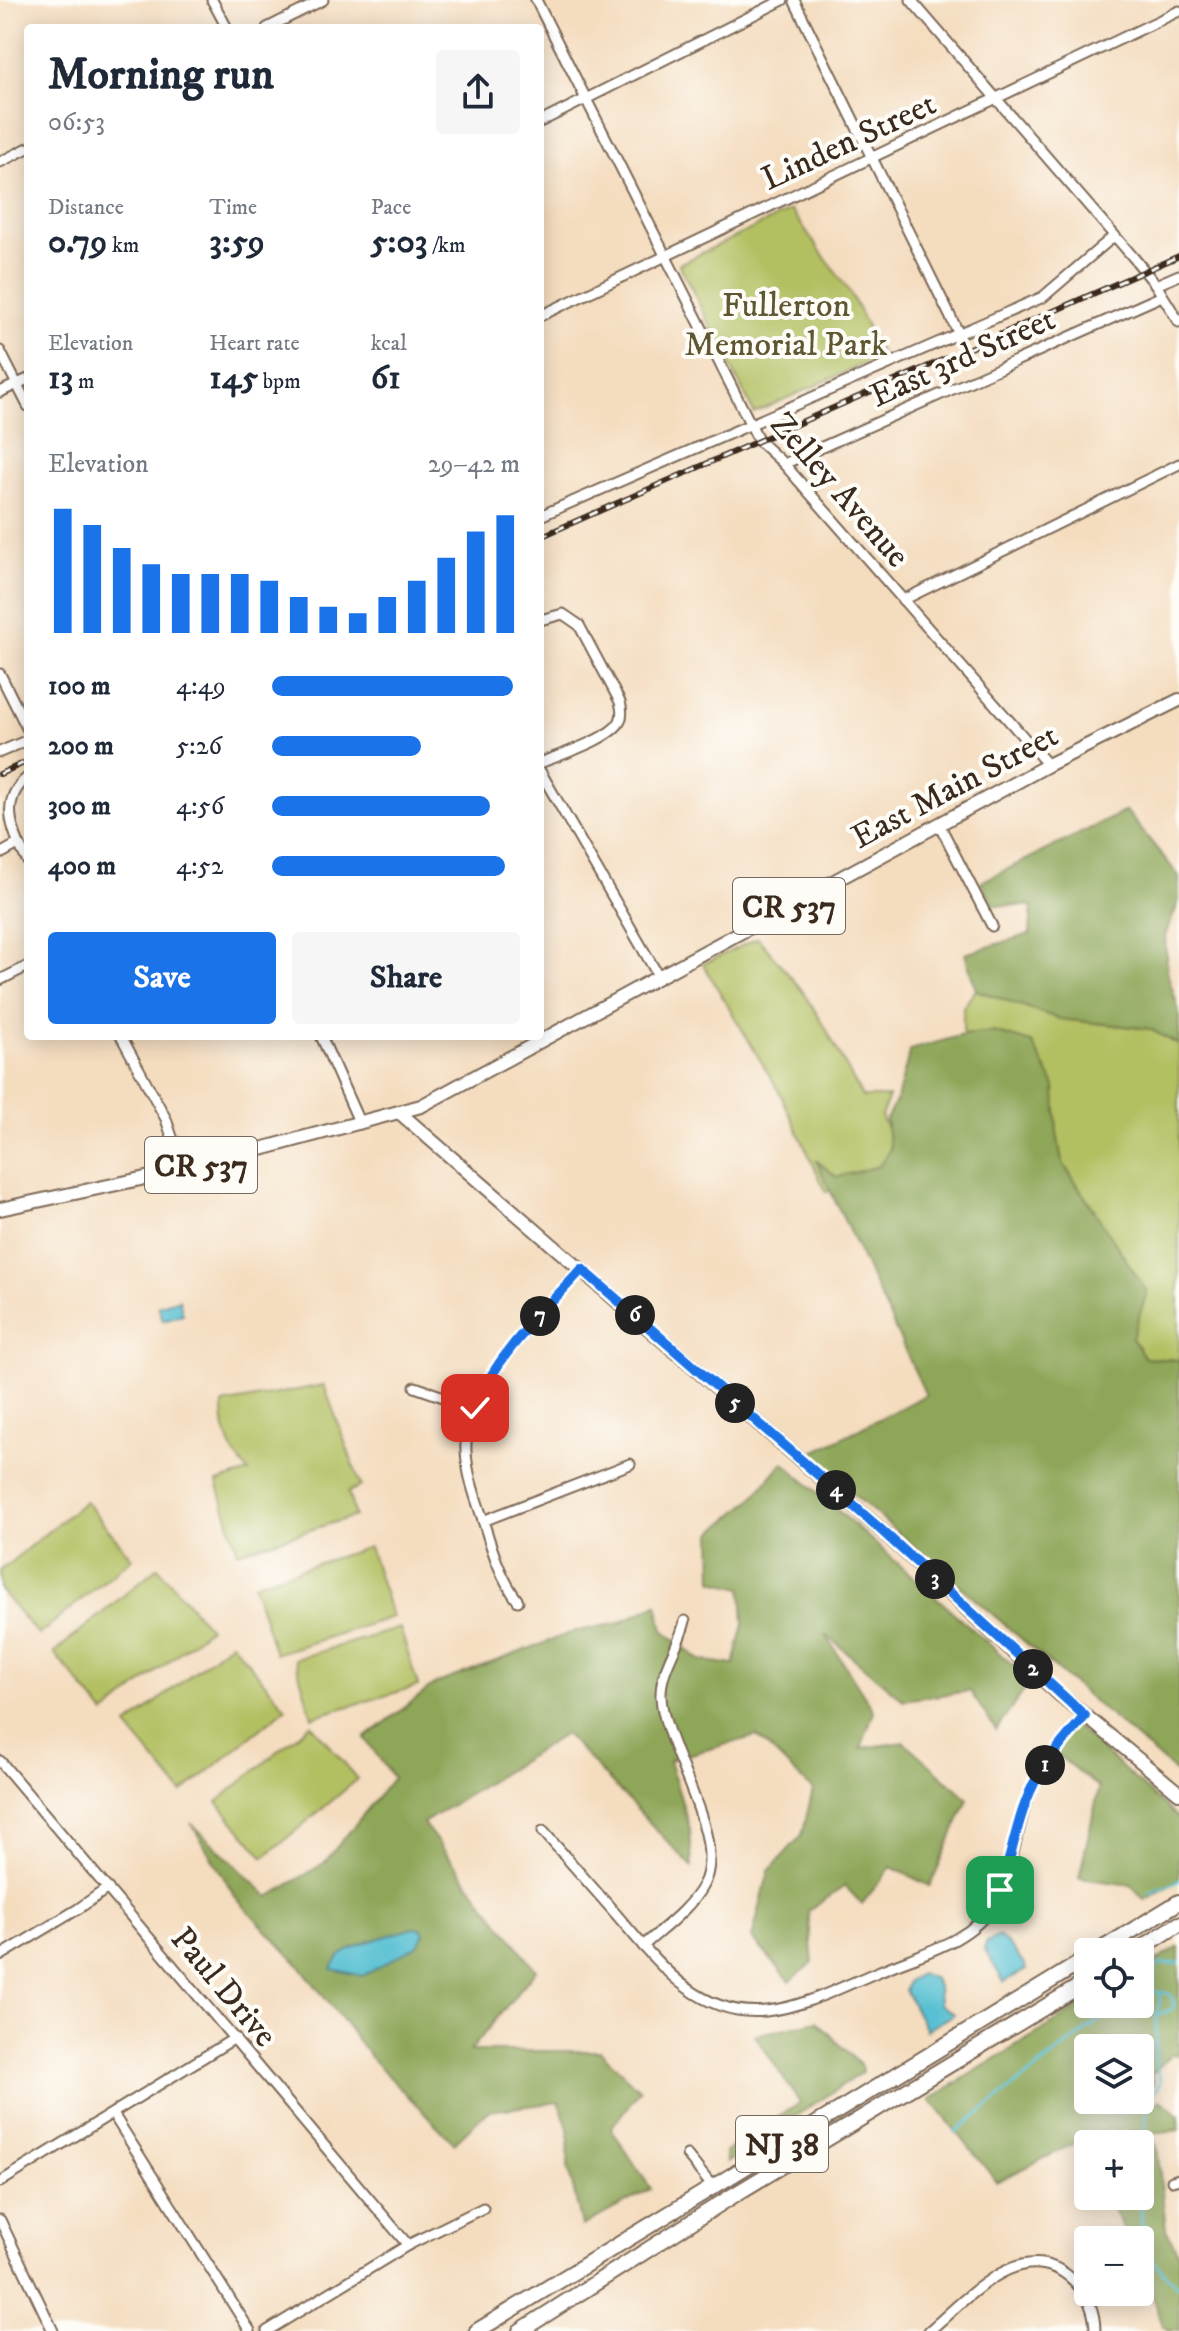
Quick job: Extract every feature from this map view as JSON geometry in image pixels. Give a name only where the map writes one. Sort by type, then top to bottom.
[{"type":"highway","points":[[1120,1938],[1179,1902]]},
{"type":"highway","points":[[1154,1940],[1179,1924]]},
{"type":"highway","name":"NJ 38","points":[[477,2331],[1074,1966]]},
{"type":"highway","name":"NJ 38","points":[[520,2331],[734,2195],[1074,1989]]},
{"type":"main road","name":"East Main Street","points":[[544,1040],[1048,765],[1179,700]]},
{"type":"main road","name":"East Main Street","points":[[0,1209],[183,1170],[400,1113],[444,1094],[543,1040]]},
{"type":"main road","points":[[400,1113],[879,1528],[1085,1716],[1179,1793]]},
{"type":"street","points":[[212,0],[225,24]]},
{"type":"street","points":[[275,24],[323,0]]},
{"type":"street","name":"Zelley Avenue","points":[[536,0],[759,441],[784,464],[1048,765]]},
{"type":"street","points":[[544,120],[783,0]]},
{"type":"street","points":[[794,0],[959,334]]},
{"type":"street","points":[[911,0],[1156,285],[1179,322]]},
{"type":"street","name":"Linden Street","points":[[544,314],[1179,11]]},
{"type":"street","points":[[0,162],[24,150]]},
{"type":"street","name":"East 3rd Street","points":[[544,514],[1043,297],[1114,236]]},
{"type":"street","points":[[1156,285],[1179,275]]},
{"type":"street","name":"East 3rd Street","points":[[784,464],[1162,296]]},
{"type":"street","points":[[0,351],[24,398]]},
{"type":"street","points":[[0,392],[24,381]]},
{"type":"street","points":[[903,600],[1179,464]]},
{"type":"street","points":[[544,619],[563,614],[575,620],[584,631],[620,702],[622,714],[618,725],[607,733],[544,761]]},
{"type":"street","points":[[0,674],[24,722]]},
{"type":"street","points":[[0,752],[24,742]]},
{"type":"street","points":[[544,778],[659,977]]},
{"type":"street","points":[[24,780],[6,791],[2,798],[2,814],[24,855]]},
{"type":"street","points":[[939,824],[992,926]]},
{"type":"street","points":[[0,854],[18,844]]},
{"type":"street","points":[[0,980],[24,968]]},
{"type":"street","points":[[123,1040],[166,1119],[183,1170]]},
{"type":"street","points":[[323,1040],[360,1124]]},
{"type":"street","points":[[518,1601],[504,1580],[483,1521],[466,1450],[475,1408],[487,1382],[582,1269]]},
{"type":"street","points":[[415,1387],[475,1408]]},
{"type":"street","points":[[483,1521],[630,1464]]},
{"type":"street","points":[[643,1946],[699,1892],[710,1865],[708,1842],[670,1739],[661,1695],[665,1672],[685,1621]]},
{"type":"street","points":[[543,1831],[668,1974],[692,1993],[734,2009],[763,2012],[792,2006],[962,1935],[975,1926],[994,1904],[1037,1778],[1085,1716]]},
{"type":"street","name":"Paul Drive","points":[[0,1761],[408,2245]]},
{"type":"street","points":[[0,1779],[10,1772]]},
{"type":"street","points":[[0,1956],[108,1888]]},
{"type":"street","points":[[0,2182],[235,2038]]},
{"type":"street","points":[[113,2114],[250,2331]]},
{"type":"street","points":[[687,2155],[712,2186]]},
{"type":"street","points":[[267,2331],[408,2245],[483,2208]]},
{"type":"street","points":[[0,2220],[4,2239],[53,2331]]},
{"type":"street","points":[[929,2331],[999,2275],[1029,2262],[1051,2264],[1078,2284],[1090,2303],[1095,2331]]},
{"type":"green space","name":"Fullerton Memorial Park","points":[[791,210],[849,291],[882,356],[754,413],[679,264]]},
{"type":"green space","points":[[1126,811],[1179,876],[1179,901],[1165,936],[1167,972],[1179,1011],[1179,1045],[1150,1029],[1060,1019],[976,990],[965,954],[1030,934],[1032,906],[994,905],[981,882]]},
{"type":"green space","points":[[758,938],[802,990],[862,1097],[889,1097],[881,1116],[900,1156],[826,1192],[780,1093],[703,964]]},
{"type":"green space","points":[[976,990],[1060,1019],[1150,1029],[1179,1045],[1179,1360],[1145,1358],[1131,1337],[1094,1209],[1062,1162],[1057,1133],[994,1032],[963,1035],[963,1007]]},
{"type":"green space","points":[[994,1032],[1032,1043],[1055,1086],[1062,1162],[1147,1292],[1132,1338],[1145,1358],[1179,1360],[1179,1775],[808,1455],[926,1395],[816,1160],[837,1177],[879,1166],[890,1149],[886,1119],[897,1099],[910,1050],[963,1035]]},
{"type":"green space","points":[[324,1385],[361,1486],[348,1492],[355,1516],[238,1552],[217,1482],[249,1472],[228,1441],[223,1404]]},
{"type":"green space","points":[[783,1462],[1031,1681],[996,1730],[970,1691],[903,1700],[825,1634],[874,1711],[861,1748],[904,1742],[968,1799],[930,1886],[891,1867],[862,1904],[845,1886],[808,1911],[813,1963],[790,1981],[752,1938],[769,1871],[802,1835],[813,1790],[757,1736],[669,1760],[690,1829],[692,1867],[565,1734],[423,1823],[536,1970],[470,2051],[600,2051],[640,2090],[611,2128],[651,2189],[582,2226],[568,2166],[569,2131],[559,2102],[488,2111],[454,2143],[374,2061],[300,1966],[236,1898],[191,1823],[269,1897],[324,1863],[393,1778],[365,1738],[435,1684],[573,1632],[619,1623],[657,1604],[663,1630],[700,1660],[734,1665],[744,1624],[742,1588],[713,1581],[712,1533],[752,1499]]},
{"type":"green space","points":[[85,1501],[132,1558],[38,1635],[0,1590],[0,1571]]},
{"type":"green space","points":[[369,1547],[392,1617],[275,1654],[253,1584]]},
{"type":"green space","points":[[158,1567],[209,1628],[105,1714],[54,1653]]},
{"type":"green space","points":[[400,1628],[418,1686],[312,1717],[295,1659]]},
{"type":"green space","points":[[231,1642],[286,1708],[182,1793],[127,1726]]},
{"type":"green space","points":[[1072,1723],[1179,1819],[1179,1880],[1145,1900],[1131,1885],[1079,1878],[1099,1788],[1050,1749]]},
{"type":"green space","points":[[311,1724],[358,1779],[264,1857],[217,1802]]},
{"type":"green space","points":[[1179,1947],[1179,2055],[1171,2054],[1154,2072],[1154,2034],[1074,2034],[1074,2114],[1154,2114],[1154,2104],[1160,2100],[1179,2115],[1179,2130],[1154,2133],[1154,2130],[1074,2130],[1074,2143],[997,2182],[930,2099],[1074,2011],[1074,2018],[1154,2018],[1154,1962]]},
{"type":"green space","points":[[817,2021],[861,2066],[862,2072],[726,2163],[725,2152],[800,2103],[755,2035]]},
{"type":"green space","points":[[1154,2141],[1166,2229],[1179,2255],[1179,2331],[1168,2331],[1163,2326],[1154,2299],[1154,2226],[1122,2226],[1113,2210],[1154,2210]]},
{"type":"water","points":[[179,1299],[183,1314],[163,1320],[158,1306]]},
{"type":"water","points":[[413,1928],[421,1929],[424,1933],[418,1945],[363,1976],[332,1969],[337,1960],[355,1947]]},
{"type":"water","points":[[999,1936],[1026,1970],[1004,1982],[984,1949],[987,1942]]},
{"type":"water","points":[[920,1974],[933,1977],[938,1987],[939,2004],[954,2014],[926,2030],[905,1991],[908,1981]]},
{"type":"waterway","points":[[1149,1894],[1179,1880]]},
{"type":"waterway","points":[[1157,2015],[1172,2009],[1174,2004],[1170,1994],[1152,1991],[1154,1968],[1160,1964],[1179,1963]]},
{"type":"waterway","points":[[1159,1993],[1155,2057],[1160,2081],[1151,2093],[1148,2104],[1141,2191],[1142,2231],[1150,2255],[1179,2287]]},
{"type":"waterway","points":[[955,2132],[1102,2018]]},
{"type":"railway","points":[[544,535],[1179,256]]},
{"type":"railway","points":[[0,774],[24,763]]},
{"type":"route","points":[[475,1408],[487,1382],[507,1355],[582,1269],[879,1528],[1085,1716],[1037,1778],[1000,1890]]}]
